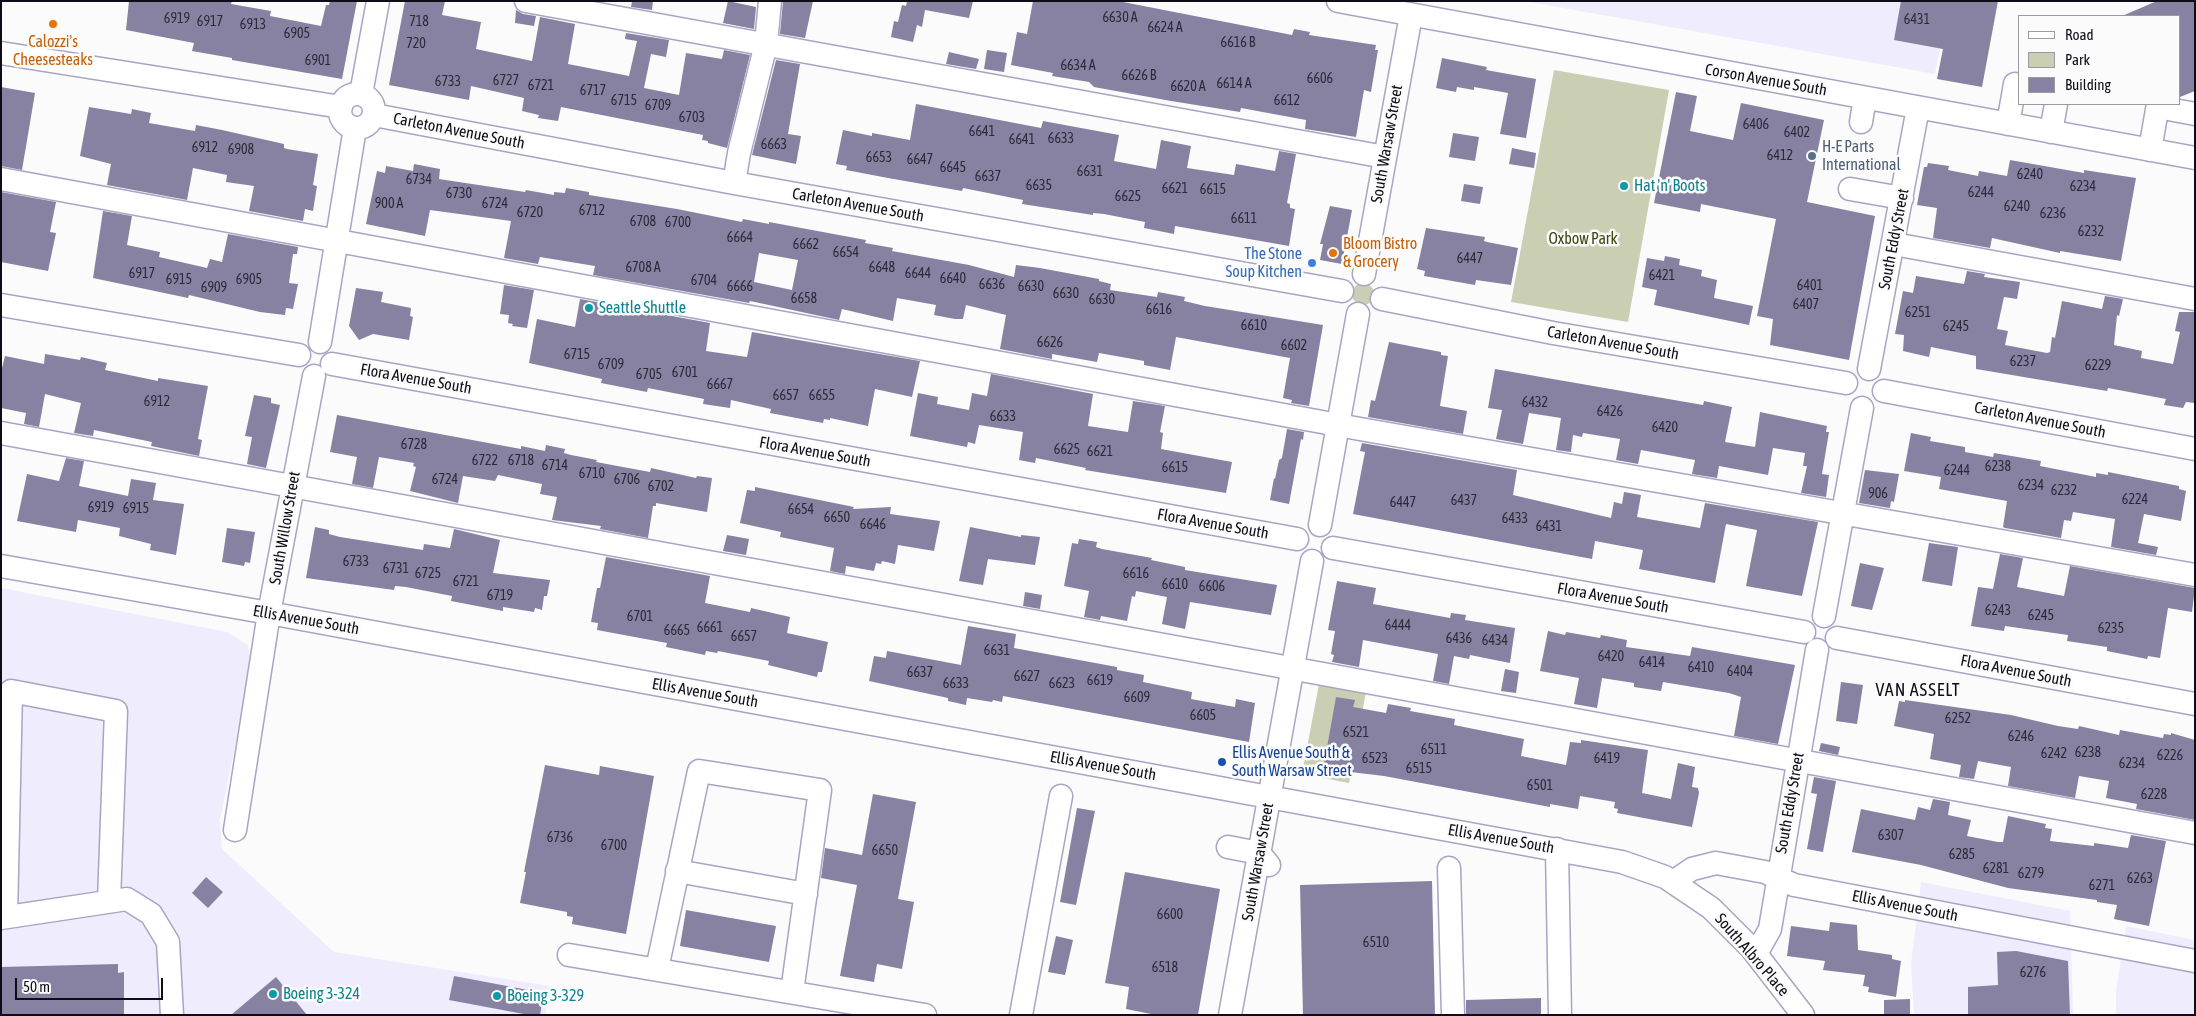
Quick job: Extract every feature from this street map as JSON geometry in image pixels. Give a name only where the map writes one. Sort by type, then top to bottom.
[{"type":"street","points":[[361,94],[378,1]]},
{"type":"street","points":[[526,1],[1385,157]]},
{"type":"street","points":[[734,183],[739,153],[766,44],[770,1]]},
{"type":"street","name":"Corson Avenue South","points":[[1338,1],[2195,158]]},
{"type":"street","name":"South Warsaw Street","points":[[1364,274],[1411,15]]},
{"type":"street","points":[[1,53],[341,107]]},
{"type":"street","points":[[2008,124],[2015,84]]},
{"type":"street","points":[[361,94],[372,102],[374,115],[364,127],[355,128],[343,121],[341,107],[347,97],[361,94]]},
{"type":"street","points":[[1861,122],[1865,98]]},
{"type":"street","points":[[2051,132],[2056,105]]},
{"type":"street","points":[[2150,150],[2158,105],[2195,114]]},
{"type":"street","name":"South Eddy Street","points":[[1869,369],[1894,244],[1918,108]]},
{"type":"street","name":"Carleton Avenue South","points":[[374,115],[734,183],[1342,291]]},
{"type":"street","points":[[320,342],[355,128]]},
{"type":"street","points":[[1,179],[1336,424],[2195,575]]},
{"type":"street","points":[[1850,189],[1902,198]]},
{"type":"street","points":[[1894,244],[2195,299]]},
{"type":"street","points":[[1364,274],[1376,280],[1380,286],[1382,299],[1374,311],[1368,314],[1358,314],[1348,310],[1344,305],[1342,291],[1346,281],[1352,277],[1364,274]]},
{"type":"street","name":"Carleton Avenue South","points":[[1382,299],[1554,333],[1846,384]]},
{"type":"street","points":[[1,305],[299,355]]},
{"type":"street","points":[[1320,525],[1336,424],[1358,314]]},
{"type":"street","points":[[320,342],[332,352],[323,370],[307,373],[301,367],[299,355],[305,345],[320,342]]},
{"type":"street","points":[[1869,369],[1880,375],[1884,391],[1876,405],[1862,408],[1851,404],[1847,397],[1846,384],[1856,371],[1869,369]]},
{"type":"street","name":"South Willow Street","points":[[235,830],[269,613],[292,486],[323,370]]},
{"type":"street","name":"Flora Avenue South","points":[[323,370],[1297,539]]},
{"type":"street","name":"Carleton Avenue South","points":[[1884,391],[2195,449]]},
{"type":"street","points":[[1824,616],[1862,408]]},
{"type":"street","points":[[1,433],[2195,833]]},
{"type":"street","points":[[1320,525],[1332,534],[1333,548],[1327,557],[1312,561],[1300,553],[1297,539],[1306,527],[1320,525]]},
{"type":"street","name":"Flora Avenue South","points":[[1333,548],[1804,632]]},
{"type":"street","name":"South Warsaw Street","points":[[1230,1015],[1265,860],[1270,797],[1312,561]]},
{"type":"street","name":"Ellis Avenue South","points":[[1,566],[269,613],[1557,849],[1645,868],[1673,882],[1692,869],[1716,863],[1765,872],[1794,885],[2195,961]]},
{"type":"street","points":[[1824,616],[1835,624],[1837,638],[1830,648],[1817,650],[1809,645],[1804,632],[1810,620],[1824,616]]},
{"type":"street","name":"Flora Avenue South","points":[[1837,638],[2195,704]]},
{"type":"street","name":"South Eddy Street","points":[[1756,954],[1770,928],[1797,759],[1817,650]]},
{"type":"street","points":[[109,901],[116,710],[11,691],[4,918],[127,899],[151,914],[168,942],[172,1015]]},
{"type":"street","points":[[657,969],[699,771],[820,790],[792,992]]},
{"type":"street","points":[[1021,1015],[1062,796]]},
{"type":"street","points":[[1228,847],[1265,860]]},
{"type":"street","points":[[1557,849],[1560,1015]]},
{"type":"street","points":[[1449,868],[1454,1015]]},
{"type":"street","points":[[678,871],[806,894]]},
{"type":"street","name":"South Albro Place","points":[[1673,882],[1711,908],[1756,954],[1803,1015]]},
{"type":"street","points":[[569,955],[925,1015]]},
{"type":"shaded area","points":[[1524,1],[1949,1],[1935,74]]},
{"type":"shaded area","points":[[1,588],[227,632],[248,645],[251,667],[220,820],[222,849],[334,952],[550,986],[545,1015],[1,1015]]},
{"type":"shaded area","points":[[1921,882],[2070,911],[2073,1015],[1914,1015],[1911,964]]},
{"type":"shaded area","points":[[2126,926],[2195,940],[2195,1015],[2116,1015],[2116,992]]},
{"type":"green space","name":"Oxbow Park","points":[[1554,70],[1669,90],[1628,322],[1511,302]]},
{"type":"green space","points":[[1363,283],[1371,286],[1374,294],[1371,302],[1363,305],[1355,302],[1352,294],[1355,286]]},
{"type":"green space","points":[[1319,684],[1366,692],[1349,783],[1302,774]]},
{"type":"building","points":[[129,1],[232,1],[231,4],[271,11],[270,16],[321,26],[326,5],[329,5],[330,1],[357,1],[342,79],[232,60],[232,58],[192,51],[194,43],[126,30]]},
{"type":"building","points":[[405,1],[445,1],[442,15],[481,22],[476,49],[532,61],[540,17],[575,24],[568,64],[629,76],[637,41],[625,39],[626,33],[669,40],[666,57],[651,54],[644,88],[679,95],[686,53],[722,59],[724,50],[750,55],[727,148],[702,140],[703,135],[561,107],[558,121],[538,118],[539,115],[522,111],[524,98],[471,86],[469,100],[389,85]]},
{"type":"building","points":[[632,1],[653,1],[652,10],[631,7]]},
{"type":"building","points":[[728,1],[756,7],[754,29],[723,23]]},
{"type":"building","points":[[783,1],[813,1],[805,38],[780,34]]},
{"type":"building","points":[[907,1],[973,1],[969,18],[925,10],[922,27],[917,25],[913,42],[891,37],[894,21],[898,22],[902,5],[906,6]]},
{"type":"building","points":[[1033,1],[1118,1],[1292,35],[1294,29],[1310,32],[1309,35],[1376,45],[1375,50],[1378,50],[1371,92],[1364,90],[1356,137],[1305,129],[1306,120],[1241,108],[1240,112],[1094,87],[1089,82],[1052,76],[1053,73],[1011,65],[1017,32],[1027,34]]},
{"type":"building","points":[[1901,1],[1998,1],[1982,87],[1937,79],[1943,49],[1894,40]]},
{"type":"building","points":[[2157,1],[2195,1],[2195,91],[2181,97],[2181,15],[2124,15]]},
{"type":"building","points":[[516,10],[523,14],[536,16],[534,26],[515,23]]},
{"type":"building","points":[[987,50],[1007,53],[1004,72],[984,69]]},
{"type":"building","points":[[949,52],[979,59],[976,69],[946,64]]},
{"type":"building","points":[[1442,58],[1487,67],[1486,70],[1536,79],[1526,138],[1500,134],[1508,93],[1474,87],[1474,90],[1457,87],[1456,92],[1436,88]]},
{"type":"building","points":[[776,60],[800,64],[788,134],[801,136],[796,164],[752,155]]},
{"type":"building","points":[[1,87],[35,93],[22,170],[1,166]]},
{"type":"building","points":[[1676,92],[1697,96],[1690,131],[1733,140],[1741,103],[1824,120],[1807,202],[1875,216],[1849,360],[1770,345],[1773,319],[1757,316],[1776,219],[1701,204],[1700,212],[1654,203]]},
{"type":"building","points":[[916,104],[1041,128],[1043,121],[1119,135],[1114,161],[1156,169],[1161,140],[1191,146],[1187,168],[1234,175],[1236,164],[1275,171],[1279,151],[1296,154],[1287,203],[1290,204],[1290,208],[1295,209],[1289,246],[1175,226],[1174,234],[1144,228],[1145,222],[1104,214],[1093,213],[1093,215],[1022,204],[1023,200],[963,188],[962,191],[846,170],[847,166],[836,164],[843,130],[872,136],[872,133],[910,140]]},
{"type":"building","points":[[89,107],[131,114],[132,109],[151,113],[149,123],[195,131],[196,125],[284,144],[284,148],[287,149],[318,154],[313,185],[317,186],[313,211],[305,209],[303,221],[249,211],[254,186],[226,182],[227,175],[193,168],[187,200],[107,185],[111,164],[80,156]]},
{"type":"building","points":[[1453,133],[1479,137],[1475,161],[1449,157]]},
{"type":"building","points":[[1512,148],[1536,153],[1534,168],[1509,164]]},
{"type":"building","points":[[2010,160],[2084,173],[2084,170],[2136,178],[2121,261],[2060,251],[2060,253],[1992,238],[1990,248],[1933,238],[1937,208],[1917,205],[1924,167],[1927,167],[1928,163],[1949,166],[1948,170],[1978,176],[1979,171],[2007,176]]},
{"type":"building","points":[[414,164],[440,169],[439,179],[554,195],[554,192],[565,193],[566,188],[589,192],[589,195],[677,209],[742,222],[743,219],[769,224],[769,222],[866,240],[865,243],[893,248],[892,251],[969,265],[1014,277],[1016,265],[1040,268],[1099,279],[1099,281],[1111,284],[1110,290],[1157,297],[1158,292],[1185,297],[1184,301],[1205,306],[1323,325],[1309,406],[1291,403],[1292,400],[1283,398],[1290,358],[1176,337],[1170,370],[1144,365],[1144,361],[1099,353],[1097,362],[1052,354],[1052,359],[1000,349],[1006,315],[966,305],[963,319],[955,319],[934,315],[936,305],[897,298],[893,321],[842,309],[839,320],[750,301],[749,303],[593,275],[595,266],[540,257],[538,264],[504,258],[511,221],[430,210],[425,236],[366,224],[377,171],[385,173],[386,166],[413,171]],"holes":[[[759,253],[798,260],[792,290],[754,282]]]},
{"type":"building","points":[[1464,184],[1483,187],[1480,204],[1461,201]]},
{"type":"building","points":[[1,192],[56,202],[50,232],[56,233],[48,271],[1,262]]},
{"type":"building","points":[[1330,206],[1352,210],[1342,264],[1320,260],[1323,244],[1320,244]]},
{"type":"building","points":[[103,211],[132,216],[127,245],[160,252],[159,257],[207,268],[210,259],[222,262],[228,234],[298,247],[297,254],[293,254],[289,283],[298,284],[293,309],[286,308],[285,315],[260,312],[189,295],[188,298],[93,278]]},
{"type":"building","points":[[1426,228],[1485,237],[1484,241],[1487,242],[1518,248],[1511,285],[1476,280],[1475,285],[1424,276],[1425,271],[1417,269]]},
{"type":"building","points":[[1665,256],[1680,259],[1679,265],[1702,270],[1701,276],[1717,280],[1714,298],[1753,306],[1749,325],[1654,305],[1657,290],[1642,287],[1647,258],[1664,261]]},
{"type":"building","points":[[1967,271],[1985,274],[1984,277],[2020,282],[2017,299],[2004,297],[1997,329],[2008,331],[2005,345],[2047,353],[2050,352],[2052,337],[2055,338],[2062,301],[2102,309],[2105,296],[2123,299],[2119,316],[2117,315],[2114,345],[2142,351],[2141,358],[2173,364],[2180,332],[2175,331],[2179,312],[2195,312],[2195,403],[2186,402],[2183,408],[2164,405],[2166,399],[2108,388],[2107,391],[1976,369],[1976,356],[1931,347],[1929,357],[1903,351],[1904,335],[1895,334],[1903,291],[1913,293],[1916,276],[1964,284]]},
{"type":"building","points":[[504,285],[534,290],[527,328],[512,326],[513,324],[508,323],[509,315],[500,314]]},
{"type":"building","points":[[356,288],[383,292],[381,302],[411,308],[410,316],[413,317],[409,340],[373,334],[359,340],[349,326]]},
{"type":"building","points":[[580,299],[710,323],[706,351],[747,357],[752,332],[920,361],[912,397],[875,389],[868,426],[830,418],[830,420],[824,419],[823,423],[770,413],[771,409],[731,400],[730,408],[703,404],[704,399],[648,388],[647,392],[601,383],[602,379],[529,363],[537,319],[575,327]]},
{"type":"building","points":[[1389,342],[1441,352],[1441,355],[1448,356],[1440,406],[1467,411],[1463,434],[1368,417],[1371,400],[1375,401]]},
{"type":"building","points":[[45,354],[80,360],[81,357],[107,363],[105,370],[158,381],[158,378],[208,386],[198,439],[202,440],[199,456],[151,446],[152,442],[94,430],[93,436],[74,433],[81,403],[45,394],[39,427],[24,424],[26,413],[1,408],[1,372],[5,356],[44,364]]},
{"type":"building","points":[[1495,369],[1703,405],[1704,401],[1732,407],[1725,442],[1755,447],[1760,412],[1827,426],[1826,432],[1829,432],[1822,474],[1829,475],[1826,497],[1801,493],[1807,466],[1803,466],[1805,453],[1773,448],[1768,475],[1719,466],[1717,478],[1692,474],[1695,460],[1641,450],[1638,464],[1616,460],[1620,439],[1583,433],[1582,437],[1573,435],[1571,452],[1556,450],[1561,418],[1529,413],[1523,444],[1496,439],[1502,410],[1488,408]]},
{"type":"building","points":[[991,374],[1093,394],[1088,426],[1128,432],[1133,401],[1165,406],[1160,432],[1163,433],[1161,449],[1232,462],[1226,493],[1085,470],[1086,468],[1036,458],[1035,463],[1019,460],[1023,432],[979,425],[975,444],[968,442],[967,447],[910,436],[918,393],[938,397],[937,404],[969,410],[972,393],[987,396]]},
{"type":"building","points":[[254,395],[271,398],[271,403],[280,405],[266,468],[247,464],[252,437],[245,436]]},
{"type":"building","points":[[337,415],[521,449],[521,446],[545,451],[546,445],[565,449],[564,453],[597,460],[596,462],[650,472],[651,468],[696,478],[697,476],[712,478],[707,512],[656,503],[656,506],[653,506],[648,538],[600,529],[601,526],[552,520],[557,497],[540,494],[542,484],[498,475],[495,481],[463,476],[458,503],[410,491],[416,467],[413,466],[414,463],[379,457],[373,488],[352,484],[357,457],[330,452]]},
{"type":"building","points":[[1287,429],[1304,432],[1303,440],[1301,439],[1289,504],[1270,500],[1279,460],[1282,458]]},
{"type":"building","points":[[1911,433],[1931,437],[1930,441],[1965,447],[1965,452],[1993,457],[1994,453],[2041,461],[2040,466],[2096,477],[2096,473],[2108,475],[2108,472],[2179,486],[2179,489],[2186,491],[2181,521],[2144,514],[2138,543],[2158,547],[2156,555],[2111,547],[2115,519],[2073,512],[2071,521],[2064,520],[2061,538],[2005,528],[2003,527],[2007,501],[1939,489],[1941,477],[1904,471]]},
{"type":"building","points":[[1362,443],[1517,470],[1513,495],[1611,518],[1614,502],[1622,504],[1624,492],[1641,495],[1637,517],[1700,528],[1705,503],[1818,522],[1802,596],[1746,586],[1757,530],[1726,524],[1715,583],[1639,569],[1643,550],[1595,541],[1592,559],[1353,514],[1365,452],[1360,451]]},
{"type":"building","points":[[66,458],[84,461],[79,486],[128,496],[131,479],[156,483],[153,500],[184,504],[176,555],[150,550],[151,544],[119,536],[120,528],[78,520],[76,532],[17,521],[27,474],[59,481]]},
{"type":"building","points":[[1865,470],[1899,474],[1894,502],[1891,501],[1890,508],[1859,503]]},
{"type":"building","points":[[755,487],[854,507],[853,509],[891,507],[890,514],[940,521],[934,551],[898,545],[895,564],[882,561],[881,564],[876,563],[874,571],[846,566],[845,574],[830,571],[834,548],[780,537],[781,532],[740,523],[747,490],[755,491]]},
{"type":"building","points":[[315,527],[329,530],[329,534],[340,537],[423,550],[424,544],[450,548],[454,529],[500,540],[493,573],[550,580],[547,596],[544,596],[542,610],[535,608],[534,612],[503,607],[503,611],[451,601],[452,596],[406,587],[395,586],[394,590],[306,578]]},
{"type":"building","points":[[970,527],[1021,537],[1021,535],[1040,537],[1035,565],[988,559],[983,585],[959,581]]},
{"type":"building","points":[[227,528],[255,532],[250,563],[245,562],[244,566],[222,562]]},
{"type":"building","points":[[727,535],[749,539],[746,555],[723,551]]},
{"type":"building","points":[[1079,539],[1097,542],[1096,547],[1102,549],[1152,558],[1151,560],[1185,567],[1185,570],[1277,585],[1271,615],[1190,602],[1185,629],[1162,624],[1167,597],[1136,591],[1135,597],[1132,596],[1127,621],[1101,616],[1100,620],[1084,617],[1089,591],[1064,586],[1072,543],[1078,544]]},
{"type":"building","points":[[1929,543],[1958,547],[1952,586],[1922,581]]},
{"type":"building","points":[[2000,554],[2023,558],[2017,587],[2064,596],[2070,566],[2195,588],[2192,612],[2168,608],[2160,658],[2148,656],[2147,659],[2107,651],[2107,647],[2067,641],[2068,635],[2005,626],[2004,631],[1971,626],[1978,587],[1993,589]]},
{"type":"building","points":[[606,557],[710,576],[705,603],[750,612],[751,608],[790,617],[787,633],[828,642],[822,672],[818,672],[817,677],[768,665],[769,661],[718,651],[717,653],[706,651],[705,655],[666,647],[667,643],[597,630],[598,623],[591,622],[597,588],[600,588]]},
{"type":"building","points":[[1860,563],[1884,568],[1872,610],[1851,606]]},
{"type":"building","points":[[1337,581],[1376,588],[1373,604],[1450,618],[1451,613],[1466,615],[1465,620],[1515,628],[1510,663],[1470,655],[1469,659],[1454,656],[1449,684],[1433,681],[1438,654],[1363,640],[1359,667],[1332,662],[1334,655],[1331,654],[1335,631],[1328,630]]},
{"type":"building","points":[[1025,592],[1042,595],[1040,609],[1023,606]]},
{"type":"building","points":[[968,626],[1016,634],[1014,648],[1117,667],[1117,670],[1144,675],[1143,682],[1192,692],[1191,699],[1235,707],[1236,699],[1255,703],[1249,742],[1003,696],[1002,702],[967,698],[966,705],[948,701],[948,698],[869,681],[874,656],[886,658],[887,651],[961,665]]},
{"type":"building","points":[[1548,631],[1565,635],[1566,632],[1600,638],[1601,635],[1627,640],[1626,647],[1690,656],[1692,647],[1795,665],[1778,744],[1734,736],[1741,697],[1729,693],[1663,682],[1661,691],[1634,687],[1634,683],[1602,678],[1597,708],[1574,704],[1579,678],[1540,671]]},
{"type":"building","points":[[1505,669],[1519,672],[1516,693],[1501,691]]},
{"type":"building","points":[[1841,682],[1863,685],[1857,724],[1836,721]]},
{"type":"building","points":[[1336,697],[1355,700],[1353,707],[1386,713],[1388,704],[1411,708],[1410,711],[1455,719],[1454,725],[1524,739],[1521,756],[1566,765],[1570,742],[1581,743],[1581,740],[1648,750],[1642,793],[1671,799],[1678,763],[1695,767],[1692,787],[1698,788],[1699,793],[1692,827],[1617,813],[1618,809],[1614,808],[1615,802],[1580,796],[1578,809],[1550,804],[1550,807],[1384,776],[1342,771],[1341,774],[1323,770]]},
{"type":"building","points":[[1905,700],[2011,715],[2078,729],[2079,726],[2119,735],[2120,730],[2163,738],[2164,734],[2171,735],[2171,733],[2195,740],[2195,820],[2136,809],[2137,804],[2106,798],[2109,781],[2079,776],[2075,798],[2008,786],[2011,767],[1978,761],[1974,779],[1959,777],[1961,765],[1930,759],[1934,734],[1894,726],[1899,701],[1905,702]]},
{"type":"building","points":[[1821,743],[1840,747],[1838,755],[1819,751]]},
{"type":"building","points":[[545,765],[599,775],[600,766],[654,776],[626,934],[572,924],[573,917],[567,916],[567,912],[520,903],[526,872],[524,872]]},
{"type":"building","points":[[1814,777],[1836,781],[1823,852],[1807,849],[1817,794],[1811,793]]},
{"type":"building","points":[[873,794],[916,802],[898,899],[914,902],[902,969],[877,964],[874,982],[840,976],[857,885],[821,878],[825,848],[862,855]]},
{"type":"building","points":[[1933,799],[1950,802],[1948,815],[1971,820],[1967,836],[1998,842],[2003,842],[2008,816],[2046,824],[2045,828],[2052,829],[2050,841],[2094,846],[2094,843],[2128,848],[2131,835],[2166,841],[2149,926],[2114,919],[2117,905],[2097,902],[2097,900],[2008,888],[1921,865],[1852,852],[1861,809],[1915,820],[1918,807],[1930,810]]},
{"type":"building","points":[[1077,808],[1095,811],[1076,905],[1060,902]]},
{"type":"building","points":[[1125,872],[1220,889],[1198,1015],[1156,1015],[1126,1009],[1129,987],[1105,983]]},
{"type":"building","points":[[206,877],[223,892],[208,908],[192,893]]},
{"type":"building","points":[[1432,881],[1435,1015],[1303,1015],[1300,885]]},
{"type":"building","points":[[686,910],[776,926],[769,962],[680,946]]},
{"type":"building","points":[[1830,922],[1857,925],[1858,950],[1892,955],[1892,959],[1901,961],[1896,997],[1868,992],[1869,987],[1863,986],[1865,975],[1823,970],[1825,961],[1787,956],[1791,926],[1829,931]]},
{"type":"building","points":[[1056,936],[1073,940],[1065,975],[1048,972]]},
{"type":"building","points":[[2016,951],[2068,961],[2070,1015],[1968,1015],[1968,987],[1998,985],[1997,952]]},
{"type":"building","points":[[118,964],[118,973],[124,972],[124,1015],[1,1015],[1,967]]},
{"type":"building","name":"Boeing 3-329","points":[[454,976],[544,993],[540,1015],[529,1015],[449,1000]]},
{"type":"building","name":"Boeing 3-324","points":[[276,977],[307,1015],[231,1015]]},
{"type":"building","points":[[1541,998],[1541,1015],[1466,1015],[1466,1000]]},
{"type":"building","points":[[1910,999],[1910,1015],[1884,1015],[1884,1000]]},
{"type":"place","name":"Calozzi's Cheesesteaks","points":[[53,24]]},
{"type":"place","name":"H-E Parts International","points":[[1812,156]]},
{"type":"place","name":"Hat 'n' Boots","points":[[1624,186]]},
{"type":"place","name":"Bloom Bistro & Grocery","points":[[1333,253]]},
{"type":"place","name":"The Stone Soup Kitchen","points":[[1312,263]]},
{"type":"place","name":"Seattle Shuttle","points":[[589,308]]},
{"type":"place","name":"Ellis Avenue South & South Warsaw Street","points":[[1222,762]]},
{"type":"place","name":"Boeing 3-324","points":[[273,994]]},
{"type":"place","name":"Boeing 3-329","points":[[497,996]]},
{"type":"district","name":"VAN ASSELT","points":[[1918,690]]}]
